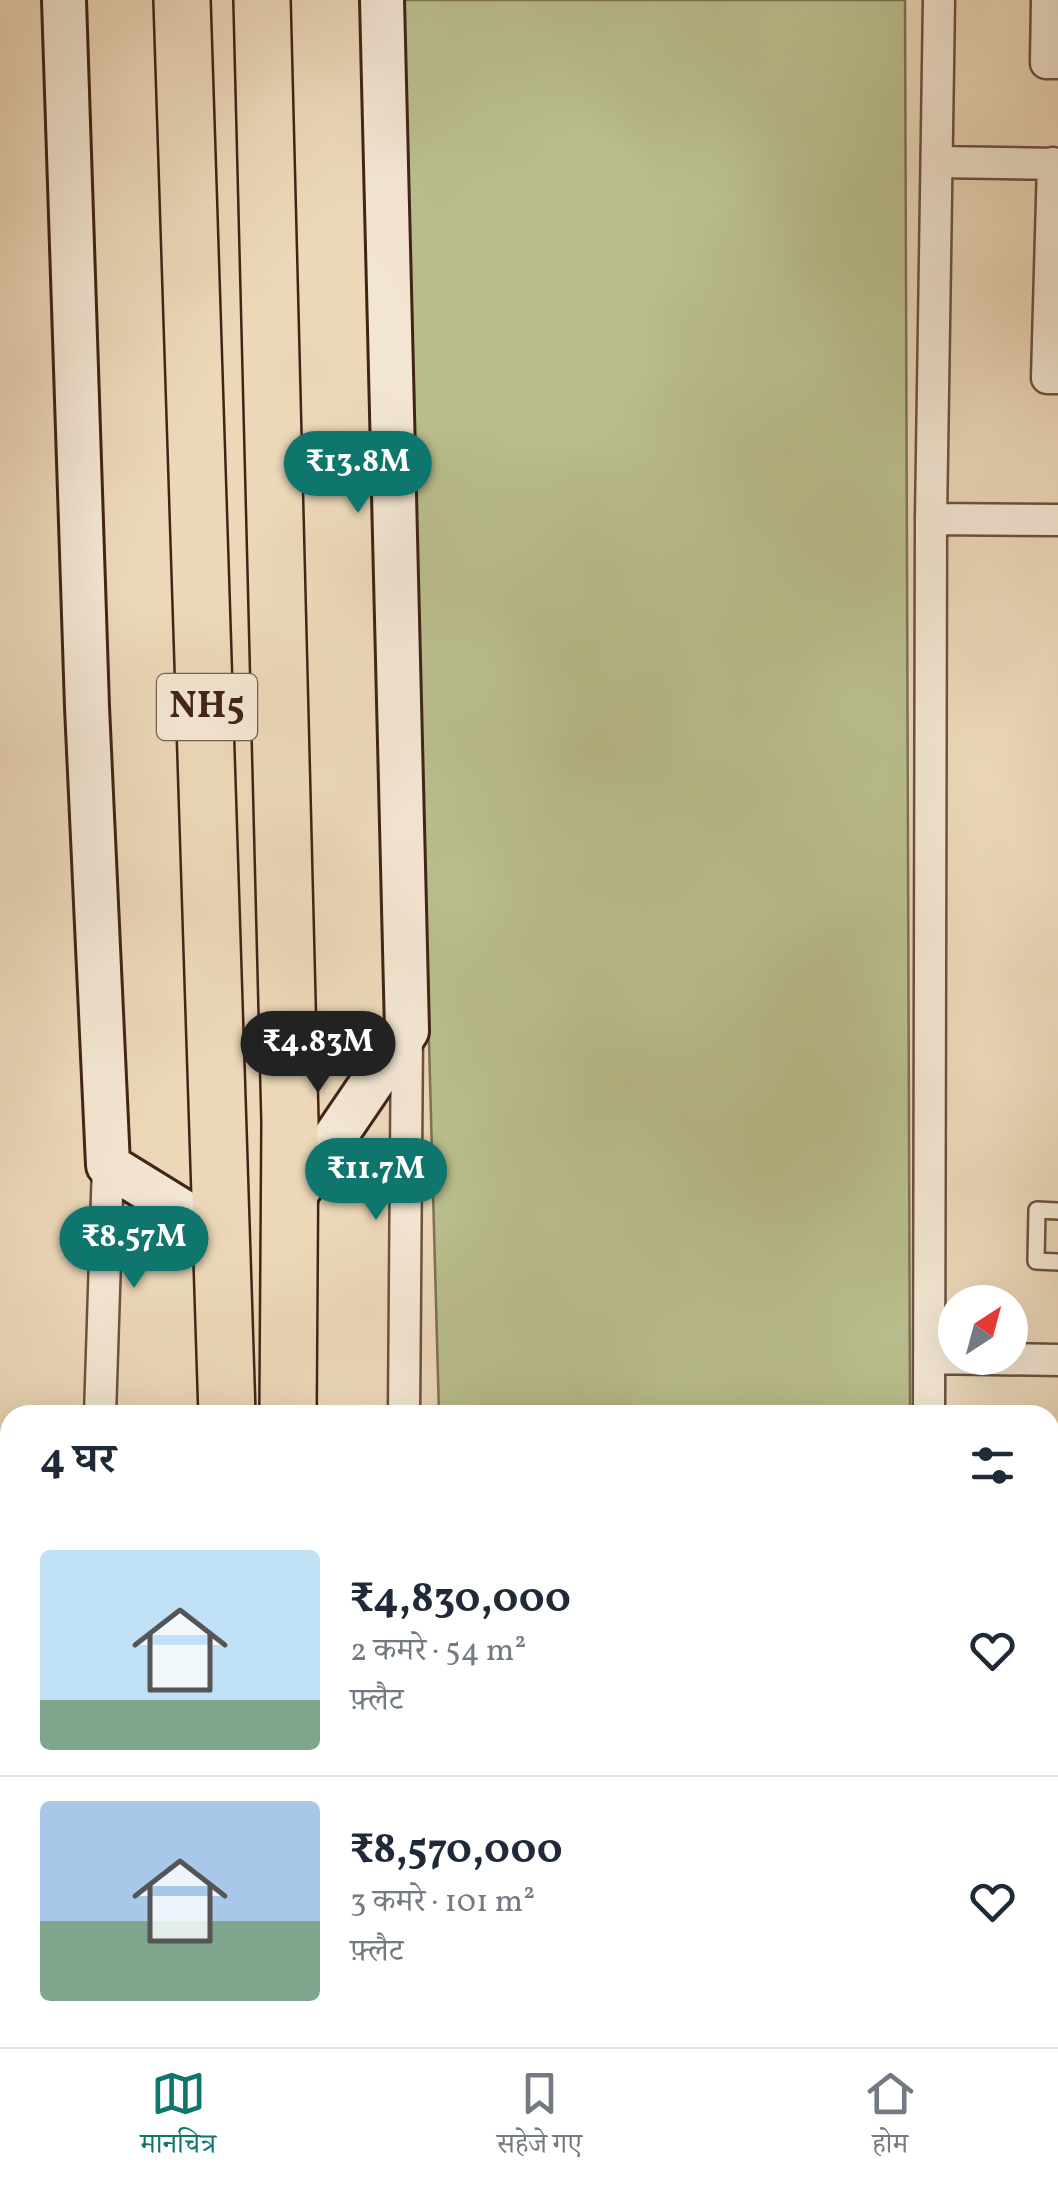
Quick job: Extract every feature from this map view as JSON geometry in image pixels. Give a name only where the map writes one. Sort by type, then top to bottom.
[{"type":"highway","name":"NH5","points":[[182,0],[223,1236],[225,1405]]},
{"type":"highway","name":"NH5","points":[[262,0],[292,1405]]},
{"type":"street","points":[[64,0],[86,668],[108,1164],[100,1405]]},
{"type":"street","points":[[382,0],[406,1031],[404,1405]]},
{"type":"street","points":[[930,1405],[931,519],[939,0]]},
{"type":"street","points":[[1046,0],[1046,63],[1058,63]]},
{"type":"street","points":[[938,162],[1056,164],[1054,290],[1047,378],[1058,378]]},
{"type":"street","points":[[931,519],[1058,520]]},
{"type":"street","points":[[290,1202],[406,1031]]},
{"type":"street","points":[[108,1164],[223,1236]]},
{"type":"street","points":[[929,1358],[1058,1360]]},
{"type":"lane","points":[[1058,1211],[1037,1210],[1036,1261],[1058,1262]]},
{"type":"green space","points":[[401,0],[905,0],[910,1405],[439,1405]]}]
